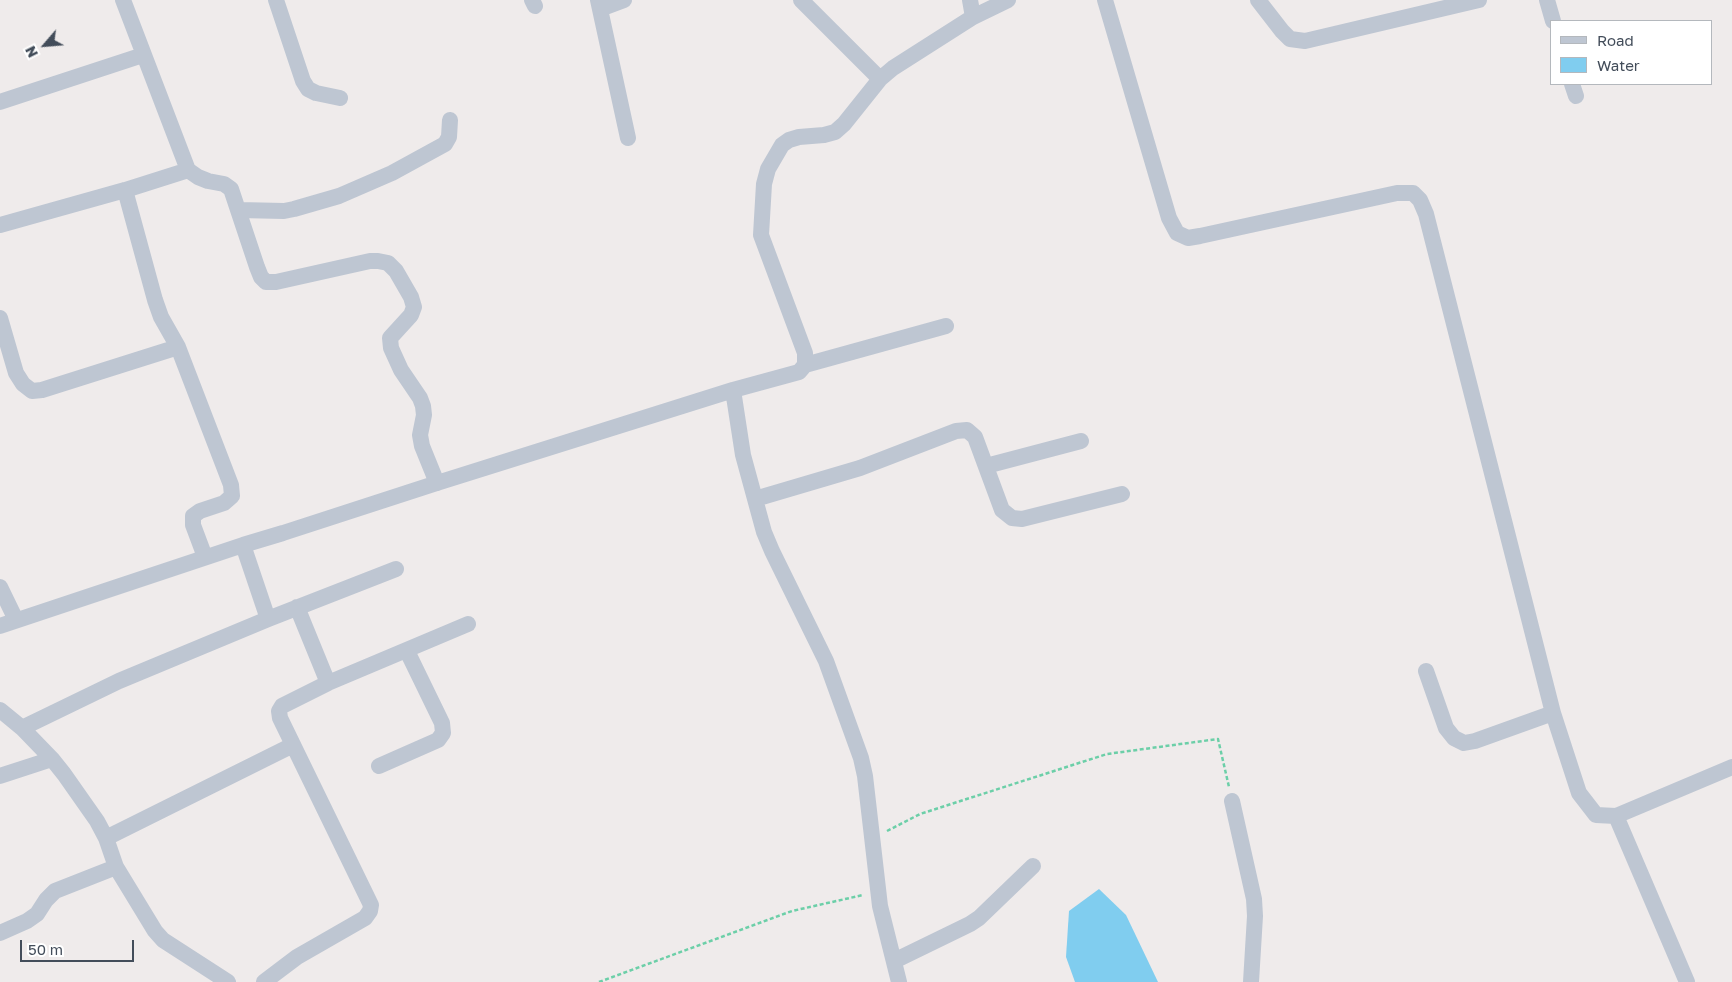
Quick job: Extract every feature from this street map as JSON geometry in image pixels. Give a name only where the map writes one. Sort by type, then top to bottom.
[{"type":"street","points":[[123,0],[188,170],[198,177],[224,184],[231,189],[256,267],[266,282],[276,282],[370,261],[388,264],[396,271],[411,297],[414,307],[411,314],[390,338],[391,348],[401,370],[420,398],[423,406],[424,415],[420,435],[422,446],[437,482]]},
{"type":"street","points":[[276,0],[303,81],[308,88],[316,93],[340,98]]},
{"type":"street","points":[[624,0],[599,4],[628,138]]},
{"type":"street","points":[[801,0],[880,79]]},
{"type":"street","points":[[970,0],[973,17]]},
{"type":"street","points":[[805,365],[805,353],[761,235],[764,184],[768,169],[782,145],[789,140],[835,132],[844,124],[880,79],[893,68],[973,17],[1008,0]]},
{"type":"street","points":[[1105,0],[1169,218],[1177,233],[1188,238],[1200,236],[1397,193],[1413,193],[1420,200],[1428,223],[1554,713],[1579,793],[1596,815],[1616,816],[1732,767]]},
{"type":"street","points":[[1258,0],[1290,39],[1305,42],[1479,0]]},
{"type":"street","points":[[1546,0],[1553,20]]},
{"type":"street","points":[[0,102],[143,55]]},
{"type":"street","points":[[239,210],[294,210],[339,196],[392,173],[445,144],[449,137],[450,120]]},
{"type":"street","points":[[0,225],[125,190],[188,170]]},
{"type":"street","points":[[125,190],[161,317],[178,347],[231,486],[232,496],[224,503],[200,510],[194,516],[193,526],[205,557]]},
{"type":"street","points":[[0,318],[4,348],[23,384],[32,391],[42,390],[178,347]]},
{"type":"street","points":[[0,587],[8,623],[437,482],[733,390],[799,372],[805,365],[946,326]]},
{"type":"street","points":[[733,390],[743,456],[754,499],[772,552],[826,661],[861,758],[865,776],[880,906],[899,982]]},
{"type":"street","points":[[754,499],[860,468],[956,431],[967,430],[975,437],[1002,510],[1012,518],[1022,519],[1122,494]]},
{"type":"street","points":[[986,466],[1081,441]]},
{"type":"street","points":[[244,545],[268,618]]},
{"type":"street","points":[[22,728],[119,680],[268,618],[396,569]]},
{"type":"street","points":[[297,607],[328,683]]},
{"type":"street","points":[[264,982],[297,958],[365,918],[370,911],[371,905],[280,718],[279,711],[282,706],[328,683],[468,624]]},
{"type":"street","points":[[379,766],[438,740],[443,733],[442,723],[407,651]]},
{"type":"street","points":[[1426,671],[1446,728],[1454,738],[1464,742],[1554,713]]},
{"type":"street","points":[[0,710],[22,728],[52,759],[97,821],[106,838],[116,867],[154,931],[163,940],[228,982]]},
{"type":"street","points":[[106,838],[293,745]]},
{"type":"street","points":[[0,776],[52,759]]},
{"type":"street","points":[[1232,801],[1254,899],[1255,916],[1251,982]]},
{"type":"street","points":[[1616,816],[1687,982]]},
{"type":"street","points":[[894,961],[974,921],[1033,866]]},
{"type":"street","points":[[0,933],[27,921],[37,914],[46,900],[55,891],[116,867]]},
{"type":"path","points":[[872,839],[920,814],[1107,754],[1218,739],[1232,801]]},
{"type":"path","points":[[599,982],[792,911],[878,892]]},
{"type":"water","points":[[1099,889],[1126,915],[1158,982],[1075,982],[1066,957],[1069,911]]}]
